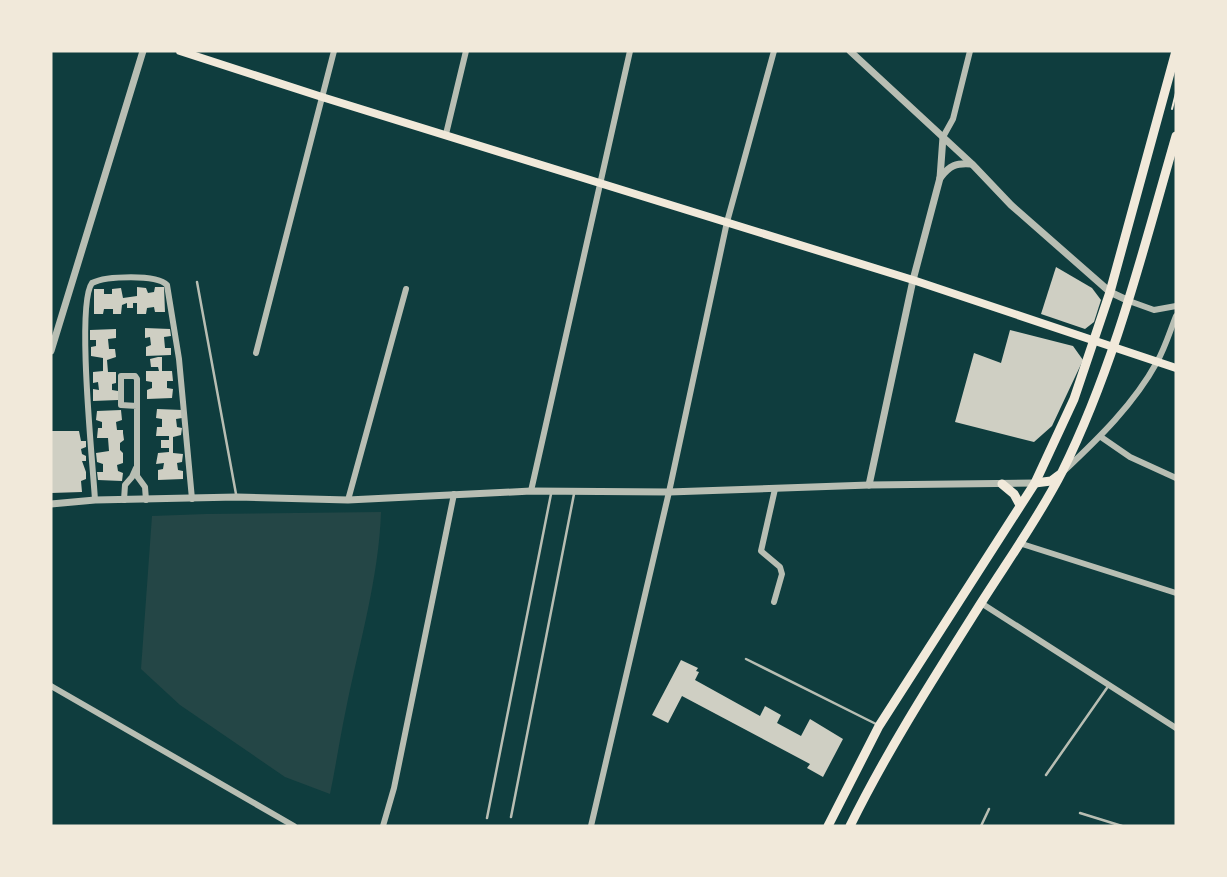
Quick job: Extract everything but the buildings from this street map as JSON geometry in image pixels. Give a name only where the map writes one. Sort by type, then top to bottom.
[{"type":"main road","points":[[180,51],[913,280],[1176,368]]},
{"type":"main road","points":[[828,826],[879,726],[1035,483],[1073,399],[1110,292],[1176,51]]},
{"type":"main road","points":[[850,826],[875,776],[1060,474],[1094,402],[1115,347],[1176,136]]},
{"type":"main road","points":[[1035,483],[1051,481],[1060,474]]},
{"type":"main road","points":[[1002,484],[1014,494],[1020,505]]},
{"type":"street","points":[[51,351],[143,51]]},
{"type":"street","points":[[256,353],[334,51]]},
{"type":"street","points":[[446,134],[466,51]]},
{"type":"street","points":[[530,491],[630,51]]},
{"type":"street","points":[[591,826],[669,492],[727,222],[774,51]]},
{"type":"street","points":[[850,51],[972,164],[1011,205],[1110,292],[1154,310],[1176,306]]},
{"type":"street","points":[[869,485],[913,280],[940,178],[943,137],[953,119],[970,51]]},
{"type":"street","points":[[940,178],[948,168],[957,163],[972,164]]},
{"type":"street","points":[[95,500],[85,302],[92,283],[108,279],[156,279],[165,281],[167,285],[179,359],[192,499]]},
{"type":"street","points":[[348,500],[406,289]]},
{"type":"street","points":[[1060,474],[1101,437],[1129,403],[1157,362],[1176,316]]},
{"type":"street","points":[[137,406],[121,405],[121,376],[135,376],[137,379],[138,481],[145,486],[146,500]]},
{"type":"street","points":[[1101,437],[1130,457],[1176,478]]},
{"type":"street","points":[[124,500],[125,485],[137,466]]},
{"type":"street","points":[[51,504],[95,500],[348,500],[530,491],[669,492],[1035,483]]},
{"type":"street","points":[[774,602],[782,574],[780,567],[761,551],[775,489]]},
{"type":"street","points":[[383,826],[394,788],[454,494]]},
{"type":"street","points":[[1019,544],[1176,593]]},
{"type":"street","points":[[981,603],[1176,728]]},
{"type":"street","points":[[51,686],[294,826]]},
{"type":"lane","points":[[197,282],[237,498]]},
{"type":"lane","points":[[487,818],[552,491]]},
{"type":"lane","points":[[510,817],[575,491]]},
{"type":"lane","points":[[746,659],[879,726]]},
{"type":"lane","points":[[1046,775],[1109,685]]},
{"type":"lane","points":[[981,826],[989,809]]},
{"type":"lane","points":[[1080,813],[1122,826]]},
{"type":"shaded area","points":[[381,512],[377,561],[330,794],[285,777],[180,705],[141,669],[152,516]]}]
